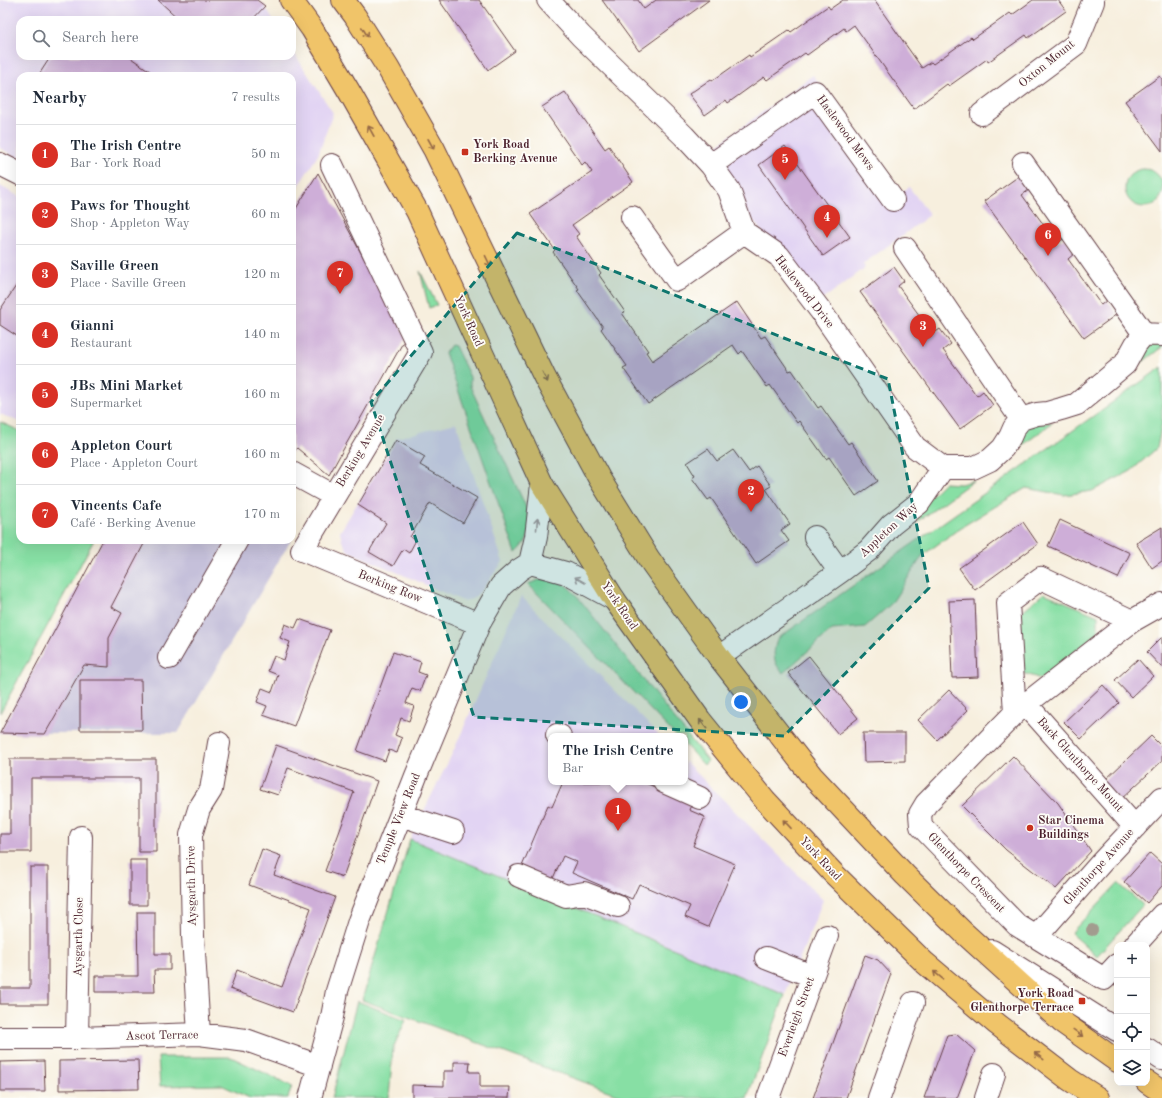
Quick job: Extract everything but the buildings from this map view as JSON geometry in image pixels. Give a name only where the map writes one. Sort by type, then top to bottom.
[{"type":"highway","name":"York Road","points":[[291,0],[320,42],[417,211],[542,484],[614,600],[700,720],[765,800],[834,874],[924,964],[997,1024],[1070,1080],[1098,1098]]},
{"type":"highway","points":[[343,0],[388,68],[434,149],[545,378],[599,478],[649,559],[719,657],[812,776],[905,875],[964,933],[1062,1022],[1114,1059]]},
{"type":"highway","points":[[1070,1080],[1088,1098]]},
{"type":"highway","points":[[1150,1084],[1162,1092]]},
{"type":"street","points":[[548,0],[581,36],[684,136],[711,165],[729,190],[744,232],[677,280],[632,217]]},
{"type":"street","name":"Oxton Mount","points":[[982,114],[1076,44],[1094,2],[1093,0]]},
{"type":"street","name":"Haslewood Mews","points":[[711,165],[815,92],[893,200]]},
{"type":"street","points":[[943,468],[973,468],[990,460],[1003,448],[1014,428],[1021,419],[1037,414],[1061,410],[1077,404],[1125,364],[1136,344],[1153,335],[1023,163]]},
{"type":"street","points":[[0,164],[16,172]]},
{"type":"street","name":"Berking Avenue","points":[[302,550],[421,352],[332,165]]},
{"type":"street","name":"Haslewood Drive","points":[[744,232],[779,256],[820,310],[916,446],[943,468]]},
{"type":"street","points":[[905,248],[1021,419]]},
{"type":"street","name":"Appleton Way","points":[[719,657],[869,550],[891,525],[919,504],[943,468]]},
{"type":"street","points":[[296,475],[334,496]]},
{"type":"street","points":[[542,484],[536,537],[530,562],[566,573],[614,600]]},
{"type":"street","points":[[815,537],[840,572]]},
{"type":"street","points":[[169,658],[235,544]]},
{"type":"street","name":"Berking Row","points":[[302,550],[479,624]]},
{"type":"street","name":"Temple View Road","points":[[310,1098],[332,1017],[337,991],[359,921],[400,815],[479,624],[501,586],[530,562]]},
{"type":"street","points":[[1020,709],[1008,603],[1042,578],[1132,621]]},
{"type":"street","name":"Glenthorpe Crescent","points":[[1111,972],[1036,936],[1017,925],[921,826],[920,814],[926,804],[1020,709],[1132,621],[1162,604]]},
{"type":"street","name":"Back Glenthorpe Mount","points":[[1020,709],[1135,827]]},
{"type":"street","name":"Aysgarth Drive","points":[[199,1034],[193,936],[191,835],[200,808],[210,790],[219,743]]},
{"type":"street","points":[[671,785],[700,798]]},
{"type":"street","name":"Glenthorpe Avenue","points":[[1036,936],[1101,863],[1162,798]]},
{"type":"street","points":[[400,815],[453,832]]},
{"type":"street","name":"Aysgarth Close","points":[[77,1038],[81,837]]},
{"type":"street","points":[[519,876],[566,896],[584,892],[618,906]]},
{"type":"street","points":[[1138,942],[1162,915]]},
{"type":"street","points":[[964,933],[1114,1028]]},
{"type":"street","name":"Everleigh Street","points":[[768,1098],[827,936]]},
{"type":"street","points":[[766,958],[812,976]]},
{"type":"street","points":[[879,1098],[913,1003]]},
{"type":"street","name":"Ascot Terrace","points":[[0,1038],[77,1038],[199,1034],[246,1040],[318,1066]]},
{"type":"street","points":[[1148,1050],[1162,1059]]},
{"type":"street","points":[[986,1098],[994,1074]]},
{"type":"highlighted area","points":[[517,233],[888,379],[929,588],[784,736],[474,717],[371,402]]},
{"type":"shaded area","points":[[0,0],[258,0],[271,16],[16,16],[16,60],[296,60],[296,56],[333,113],[318,155],[296,190],[296,72],[16,72],[16,157],[0,148]]},
{"type":"shaded area","points":[[813,75],[899,194],[909,187],[930,215],[863,264],[865,268],[815,305],[705,154]]},
{"type":"shaded area","points":[[0,186],[16,195],[16,420],[0,414]]},
{"type":"shaded area","points":[[456,423],[503,562],[481,591],[472,599],[463,601],[348,551],[342,541],[340,532],[397,438]]},
{"type":"shaded area","points":[[101,544],[289,544],[178,733],[0,733]]},
{"type":"shaded area","points":[[521,596],[657,733],[548,733],[548,785],[688,785],[688,764],[823,900],[785,995],[410,839],[454,750]]},
{"type":"green space","points":[[1144,169],[1154,172],[1160,178],[1163,188],[1160,198],[1154,204],[1144,207],[1134,204],[1128,198],[1125,188],[1128,178],[1134,172]]},
{"type":"green space","points":[[420,271],[437,305],[429,308]]},
{"type":"green space","points":[[1162,343],[1162,347],[1132,370],[1143,346]]},
{"type":"green space","points":[[451,345],[455,346],[470,377],[470,386],[526,507],[530,520],[528,538],[516,553],[445,353]]},
{"type":"green space","points":[[1162,367],[1162,423],[1157,448],[1131,471],[1092,491],[1064,495],[1026,488],[960,528],[923,555],[891,604],[865,627],[832,630],[783,673],[779,669],[774,657],[777,639]]},
{"type":"green space","points":[[0,422],[16,429],[16,544],[92,544],[0,713]]},
{"type":"green space","points":[[1053,422],[1009,456],[1022,425]]},
{"type":"green space","points":[[974,480],[916,523],[911,516],[944,483],[961,484]]},
{"type":"green space","points":[[549,579],[558,582],[565,585],[577,596],[686,733],[673,733],[528,584],[539,580]]},
{"type":"green space","points":[[1044,593],[1098,616],[1098,633],[1041,679],[1023,673],[1020,613]]},
{"type":"green space","points":[[688,736],[708,761],[704,765],[688,748]]},
{"type":"green space","points":[[410,839],[785,995],[747,1098],[627,1098],[362,1000]]},
{"type":"green space","points":[[1118,883],[1143,905],[1097,956],[1071,933]]},
{"type":"green space","points":[[357,1001],[406,1020],[393,1048],[389,1098],[332,1098]]},
{"type":"green space","points":[[158,1057],[231,1057],[292,1086],[288,1098],[250,1098],[221,1085],[160,1086]]},
{"type":"place","name":"York Road Berking Avenue","points":[[465,152]]},
{"type":"place","name":"JBs Mini Market","points":[[785,180]]},
{"type":"place","name":"Gianni","points":[[827,238]]},
{"type":"place","name":"Appleton Court","points":[[1048,256]]},
{"type":"place","name":"Vincents Cafe","points":[[340,294]]},
{"type":"place","name":"Saville Green","points":[[923,347]]},
{"type":"place","name":"Paws for Thought","points":[[751,512]]},
{"type":"place","name":"Star Cinema Buildings","points":[[1030,828]]},
{"type":"place","name":"The Irish Centre","points":[[618,831]]},
{"type":"place","name":"York Road Glenthorpe Terrace","points":[[1082,1001]]}]
